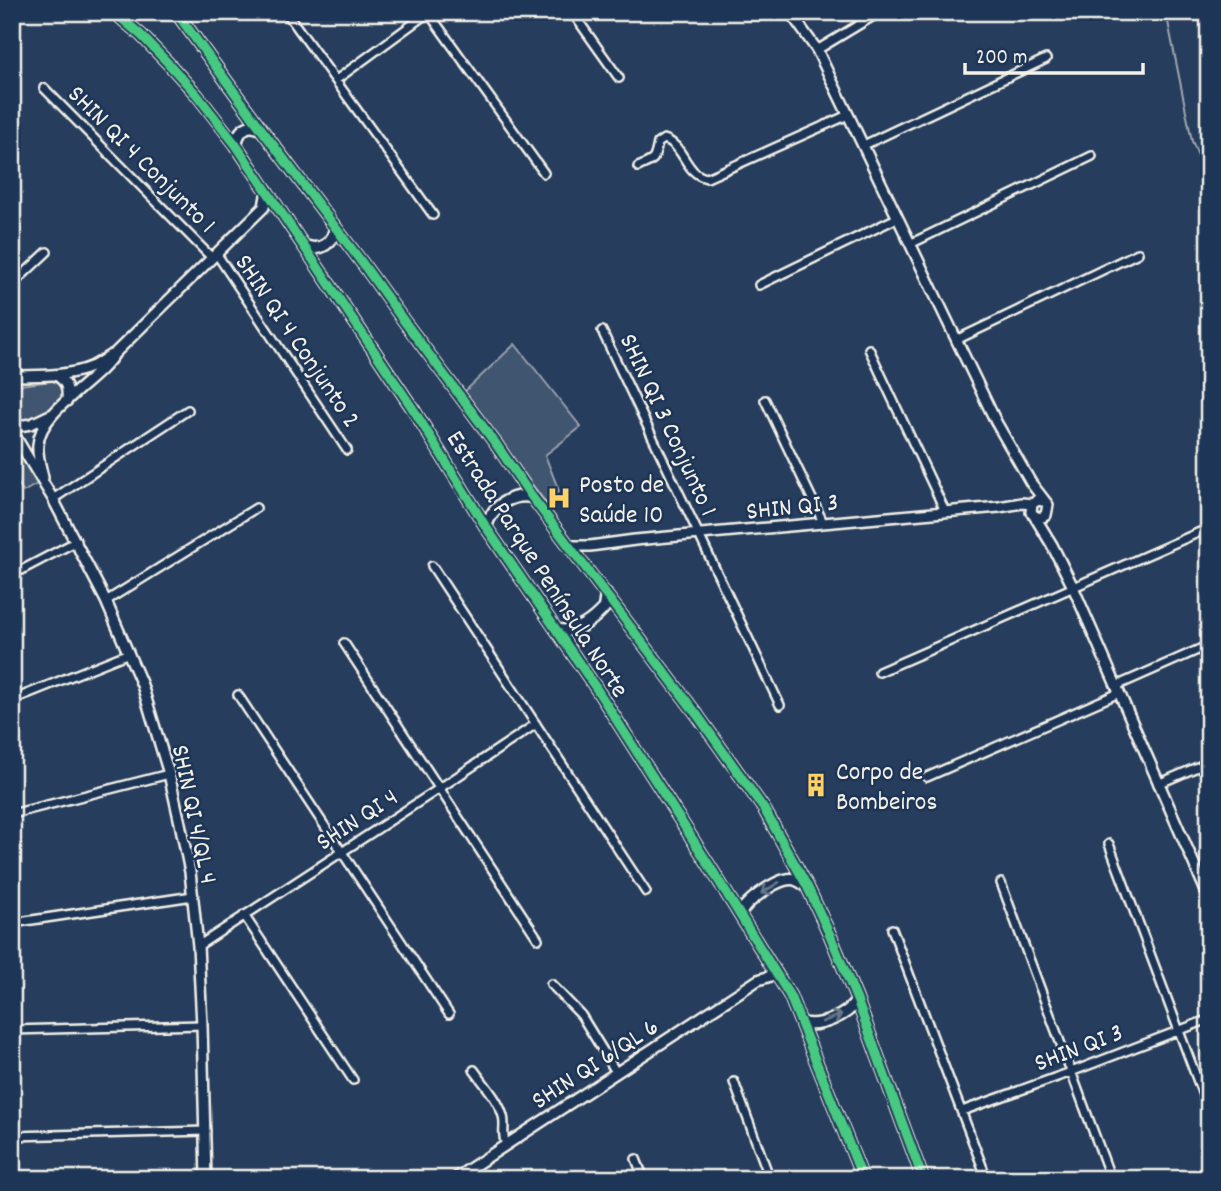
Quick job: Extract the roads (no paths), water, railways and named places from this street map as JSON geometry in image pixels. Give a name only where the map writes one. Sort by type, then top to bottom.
[{"type":"main road","name":"Estrada Parque Península Norte","points":[[114,12],[167,62],[236,145],[415,412],[486,527],[556,629],[695,843],[790,996],[863,1179]]},
{"type":"main road","name":"Estrada Parque Península Norte","points":[[176,12],[496,444],[532,497],[698,716],[756,799],[807,886],[830,935],[923,1179]]},
{"type":"main road","points":[[236,145],[244,128],[250,126],[262,130]]},
{"type":"main road","points":[[304,246],[326,246],[334,234],[335,226]]},
{"type":"main road","points":[[486,527],[492,511],[501,504],[517,497],[532,497]]},
{"type":"main road","points":[[556,629],[570,631],[590,620],[604,608],[606,594]]},
{"type":"main road","points":[[740,915],[748,902],[783,880],[793,878],[807,886]]},
{"type":"main road","points":[[802,1023],[814,1025],[843,1014],[851,1009],[857,1000]]},
{"type":"street","points":[[286,12],[433,215]]},
{"type":"street","points":[[336,80],[428,12],[544,173]]},
{"type":"street","points":[[572,12],[619,78]]},
{"type":"street","points":[[790,12],[817,50],[996,422],[1031,483],[1048,505],[1046,515],[1052,545]]},
{"type":"street","points":[[817,50],[880,12]]},
{"type":"street","points":[[864,145],[1046,59]]},
{"type":"street","name":"SHIN QI 4 Conjunto 1","points":[[44,88],[214,255]]},
{"type":"street","points":[[638,167],[653,160],[658,144],[668,139],[679,151],[689,169],[698,176],[707,178],[848,114]]},
{"type":"street","points":[[910,244],[1092,156]]},
{"type":"street","points":[[267,190],[264,207],[279,207]]},
{"type":"street","name":"SHIN QI 4/QL 4","points":[[45,483],[37,445],[42,429],[54,413],[99,372],[115,353],[264,207]]},
{"type":"street","points":[[759,285],[897,218]]},
{"type":"street","points":[[12,285],[47,252]]},
{"type":"street","points":[[956,340],[1138,253]]},
{"type":"street","name":"SHIN QI 4 Conjunto 2","points":[[214,255],[347,450]]},
{"type":"street","name":"SHIN QI 3 Conjunto 1","points":[[602,331],[779,705]]},
{"type":"street","points":[[869,349],[945,511]]},
{"type":"street","name":"SHIN QI 4/QL 4","points":[[12,376],[56,374],[89,368],[115,353]]},
{"type":"street","points":[[56,374],[66,383],[67,401]]},
{"type":"street","points":[[765,400],[822,523]]},
{"type":"street","points":[[53,499],[188,410]]},
{"type":"street","points":[[12,429],[38,422],[54,413]]},
{"type":"street","name":"SHIN QI 4/QL 4","points":[[12,429],[77,541],[130,653],[169,774],[182,831],[198,946],[206,1179]]},
{"type":"street","points":[[1031,483],[1031,509],[1034,516],[1073,587],[1158,785],[1205,880],[1209,898]]},
{"type":"street","points":[[1033,503],[1043,501]]},
{"type":"street","name":"SHIN QI 3","points":[[569,546],[1033,503]]},
{"type":"street","name":"SHIN QI 3","points":[[999,507],[1018,508],[1034,516]]},
{"type":"street","points":[[106,601],[256,508]]},
{"type":"street","points":[[1034,516],[1039,518],[1046,515]]},
{"type":"street","points":[[879,672],[1209,528]]},
{"type":"street","points":[[12,575],[77,541]]},
{"type":"street","points":[[578,558],[590,546]]},
{"type":"street","points":[[432,566],[646,892]]},
{"type":"street","points":[[344,643],[538,939]]},
{"type":"street","points":[[928,777],[1209,645]]},
{"type":"street","points":[[12,700],[130,653]]},
{"type":"street","points":[[238,695],[449,1014]]},
{"type":"street","name":"SHIN QI 4","points":[[198,946],[536,724]]},
{"type":"street","points":[[1158,785],[1209,762]]},
{"type":"street","points":[[12,814],[169,774]]},
{"type":"street","points":[[1109,844],[1209,1111]]},
{"type":"street","points":[[1001,883],[1111,1179]]},
{"type":"street","points":[[12,923],[192,896]]},
{"type":"street","points":[[244,915],[353,1080]]},
{"type":"street","points":[[892,929],[987,1179]]},
{"type":"street","name":"SHIN QI 6/QL 6","points":[[758,980],[771,964]]},
{"type":"street","name":"SHIN QI 6/QL 6","points":[[454,1179],[758,980],[777,974]]},
{"type":"street","points":[[551,984],[581,1015],[616,1072]]},
{"type":"street","name":"SHIN QI 3","points":[[962,1111],[1209,1019]]},
{"type":"street","points":[[12,1030],[202,1024]]},
{"type":"street","points":[[474,1070],[500,1107],[506,1144]]},
{"type":"street","points":[[734,1082],[770,1179]]},
{"type":"street","points":[[12,1136],[206,1131]]},
{"type":"street","points":[[636,1158],[644,1179]]},
{"type":"waterway","points":[[1166,12],[1192,141],[1209,181]]},
{"type":"place","name":"Posto de Saúde 10","points":[[559,498]]},
{"type":"place","name":"Corpo de Bombeiros","points":[[816,785]]}]
